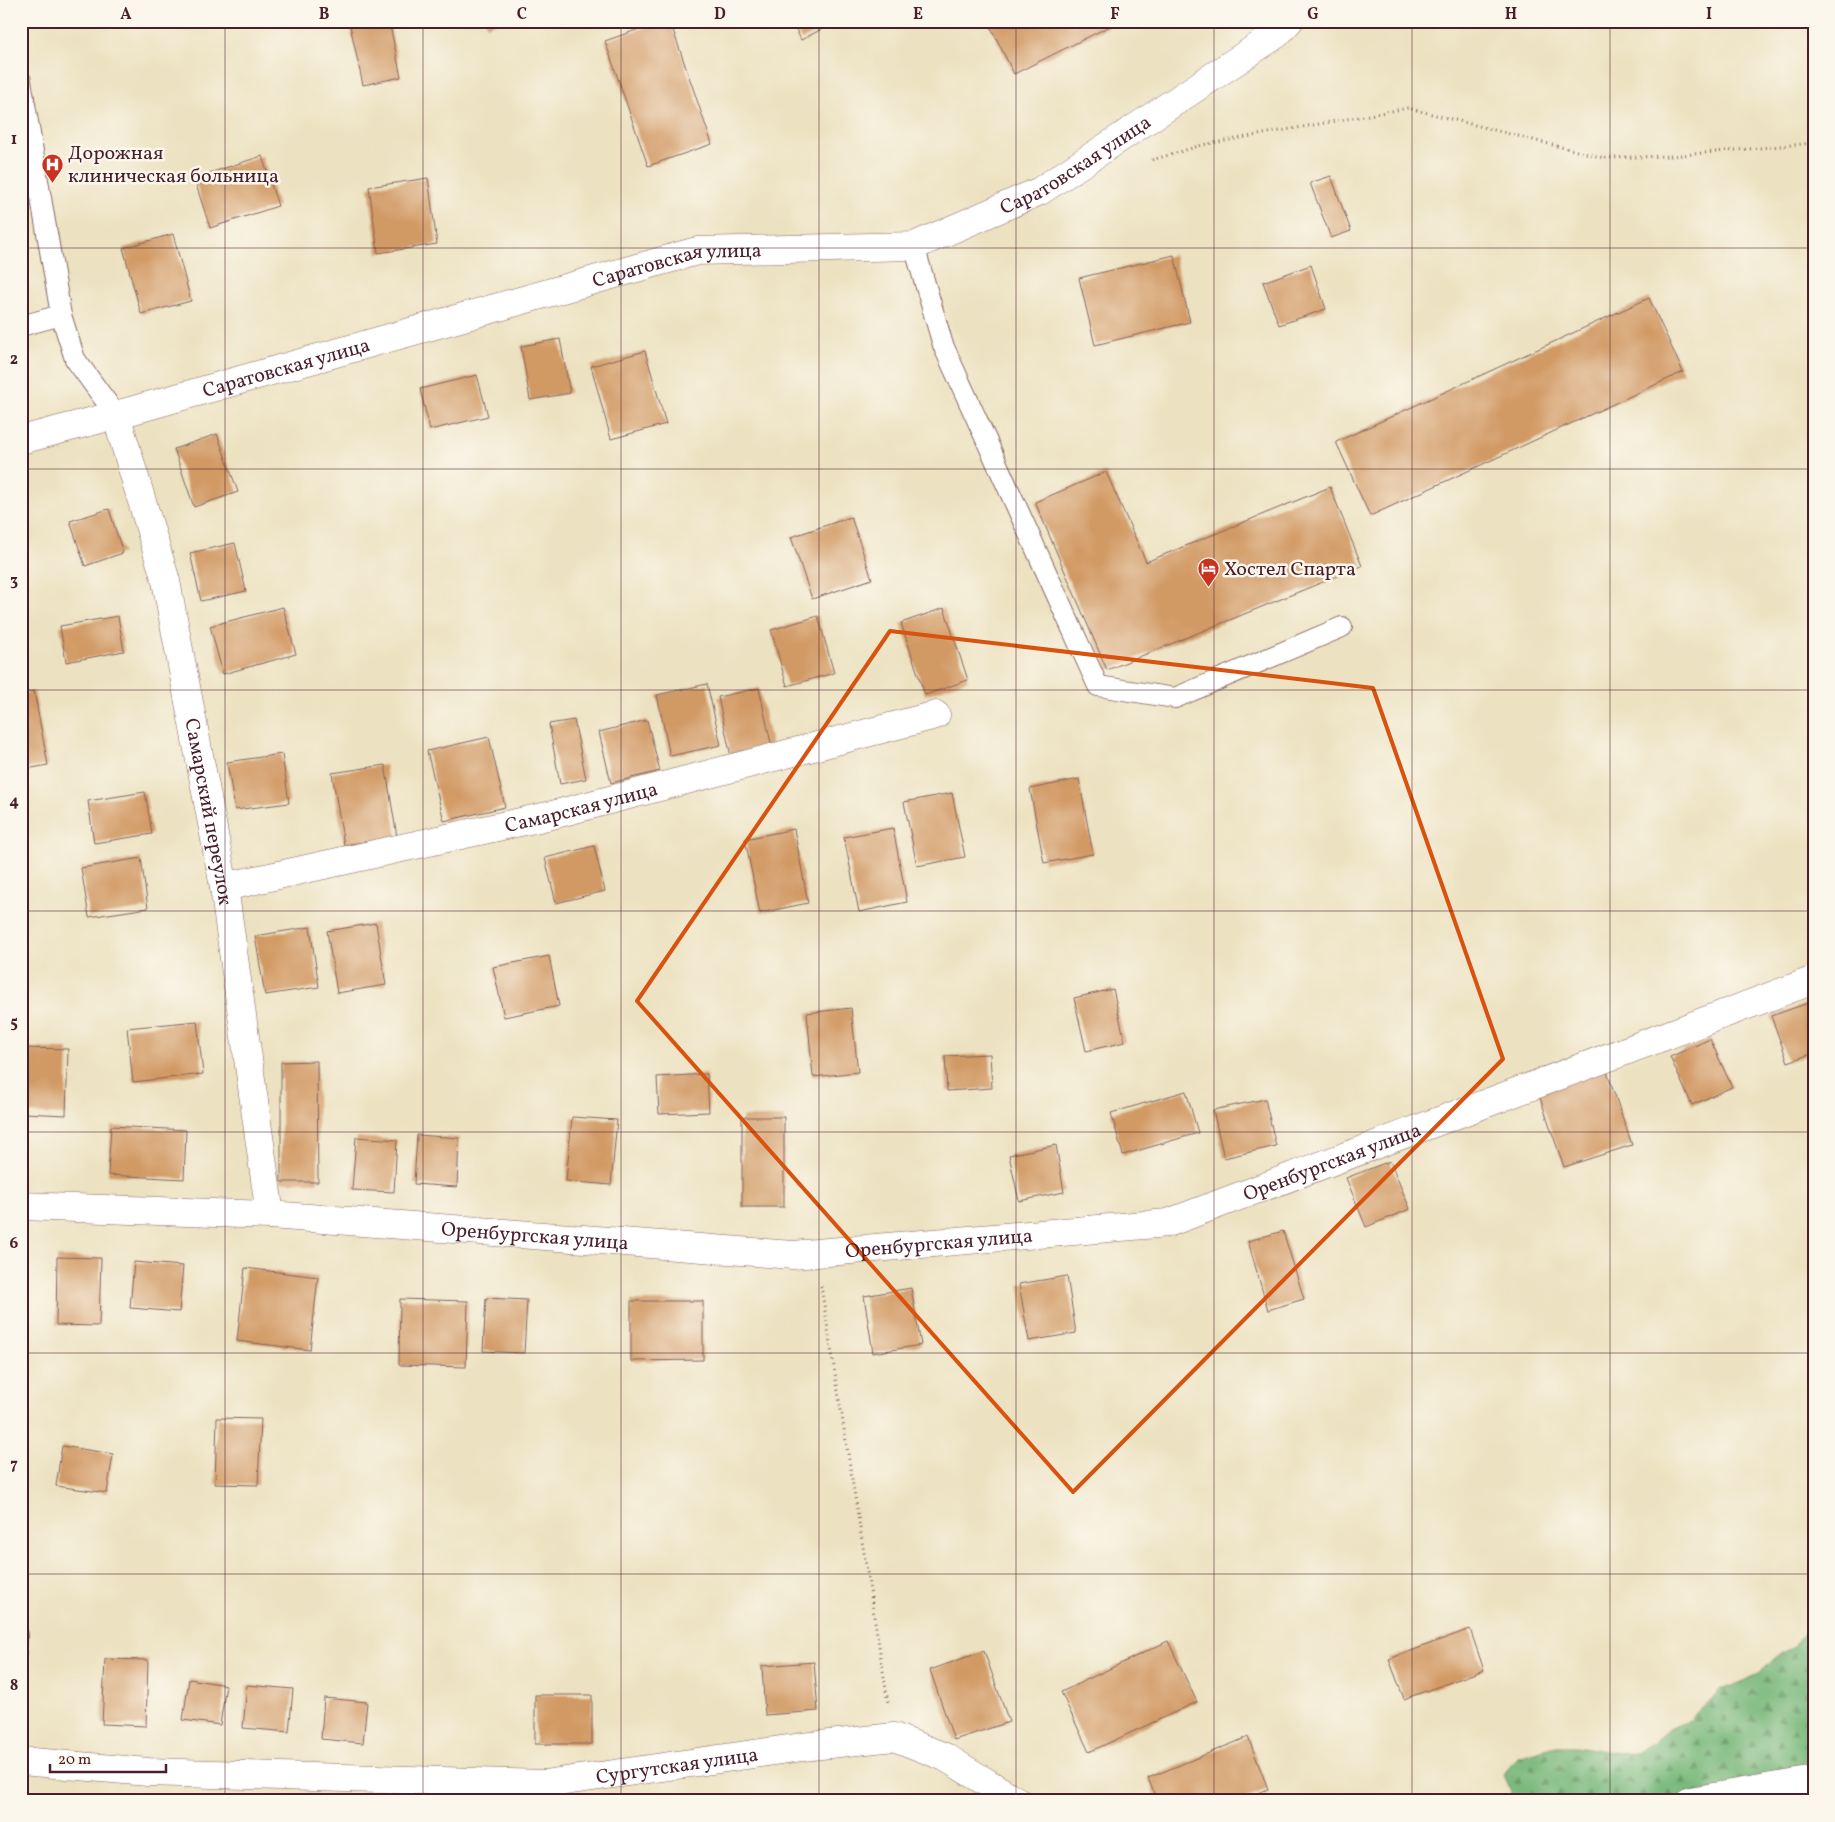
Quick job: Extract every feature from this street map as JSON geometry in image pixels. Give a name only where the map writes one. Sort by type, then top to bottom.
[{"type":"street","name":"Саратовская улица","points":[[21,440],[116,415],[697,251],[914,246],[1040,191],[1277,34],[1289,21]]},
{"type":"street","name":"Самарский переулок","points":[[116,415],[166,581],[224,887],[270,1215]]},
{"type":"street","name":"Самарская улица","points":[[224,887],[552,815],[936,715]]},
{"type":"street","name":"Оренбургская улица","points":[[21,1206],[270,1215],[793,1255],[1168,1223],[1814,980]]},
{"type":"street","name":"Сургутская улица","points":[[21,1761],[148,1772],[544,1784],[802,1747],[894,1738],[946,1757],[1017,1801]]},
{"type":"street","points":[[1690,1801],[1814,1780]]},
{"type":"lane","points":[[21,81],[61,315],[75,359],[116,415]]},
{"type":"lane","points":[[914,246],[943,345],[1098,686],[1175,698],[1342,627]]},
{"type":"lane","points":[[21,326],[61,315]]},
{"type":"path","points":[[1146,162],[1202,145],[1408,108],[1604,158],[1671,156],[1814,142]]},
{"type":"path","points":[[816,1253],[894,1738]]},
{"type":"highlighted area","points":[[890,631],[1373,688],[1503,1059],[1073,1492],[637,1001]]},
{"type":"green space","points":[[1814,1626],[1814,1801],[1520,1801],[1511,1793],[1504,1773],[1517,1757],[1556,1746],[1576,1746],[1617,1753],[1636,1752],[1654,1742],[1671,1728],[1690,1720],[1720,1691],[1759,1674],[1776,1657],[1793,1646],[1805,1631]]},
{"type":"building","points":[[349,21],[389,21],[401,77],[363,85]]},
{"type":"building","points":[[485,21],[499,21],[487,26]]},
{"type":"building","points":[[662,21],[670,21],[712,144],[648,166],[605,41]]},
{"type":"building","points":[[792,21],[837,21],[801,40]]},
{"type":"building","points":[[1109,21],[1112,25],[1014,74],[988,22]]},
{"type":"building","points":[[262,156],[278,206],[210,228],[194,178]]},
{"type":"building","points":[[1331,176],[1351,231],[1331,238],[1310,183]]},
{"type":"building","points":[[428,178],[437,244],[378,253],[369,187]]},
{"type":"building","points":[[173,234],[191,301],[141,314],[123,248]]},
{"type":"building","points":[[1174,255],[1190,322],[1095,345],[1079,278]]},
{"type":"building","points":[[1311,265],[1326,309],[1279,325],[1263,282]]},
{"type":"building","points":[[1649,298],[1683,372],[1370,516],[1336,442]]},
{"type":"building","points":[[560,339],[570,393],[530,400],[521,346]]},
{"type":"building","points":[[645,351],[666,424],[611,439],[591,366]]},
{"type":"building","points":[[477,375],[488,416],[430,430],[420,389]]},
{"type":"building","points":[[217,434],[238,492],[194,507],[174,449]]},
{"type":"building","points":[[1106,472],[1146,562],[1330,487],[1362,566],[1107,670],[1035,502]]},
{"type":"building","points":[[109,509],[123,553],[85,566],[70,521]]},
{"type":"building","points":[[851,517],[872,579],[812,599],[791,537]]},
{"type":"building","points":[[235,543],[246,591],[201,601],[190,553]]},
{"type":"building","points":[[283,607],[296,654],[223,674],[210,626]]},
{"type":"building","points":[[944,608],[968,680],[925,695],[901,623]]},
{"type":"building","points":[[118,616],[124,651],[66,662],[60,626]]},
{"type":"building","points":[[818,616],[834,673],[787,686],[771,630]]},
{"type":"building","points":[[707,684],[721,745],[670,756],[657,695]]},
{"type":"building","points":[[759,688],[772,748],[731,757],[718,697]]},
{"type":"building","points":[[34,691],[48,765],[21,770],[21,694]]},
{"type":"building","points":[[574,720],[586,779],[560,784],[549,724]]},
{"type":"building","points":[[647,720],[660,771],[611,783],[599,732]]},
{"type":"building","points":[[489,737],[505,807],[444,821],[427,751]]},
{"type":"building","points":[[282,754],[289,803],[235,810],[227,762]]},
{"type":"building","points":[[385,765],[397,837],[344,845],[332,773]]},
{"type":"building","points":[[1079,779],[1093,854],[1044,863],[1030,789]]},
{"type":"building","points":[[145,792],[152,834],[94,843],[88,801]]},
{"type":"building","points":[[952,793],[965,857],[917,866],[904,802]]},
{"type":"building","points":[[893,828],[907,902],[859,912],[844,837]]},
{"type":"building","points":[[794,829],[808,903],[760,913],[745,839]]},
{"type":"building","points":[[594,846],[605,891],[556,903],[545,858]]},
{"type":"building","points":[[141,858],[148,908],[89,917],[81,868]]},
{"type":"building","points":[[376,923],[386,985],[337,993],[327,931]]},
{"type":"building","points":[[310,927],[319,987],[265,995],[255,936]]},
{"type":"building","points":[[549,956],[559,1006],[504,1017],[493,967]]},
{"type":"building","points":[[1113,989],[1125,1042],[1086,1051],[1074,998]]},
{"type":"building","points":[[1814,1001],[1814,1053],[1788,1062],[1771,1016]]},
{"type":"building","points":[[851,1008],[858,1072],[813,1077],[807,1013]]},
{"type":"building","points":[[197,1021],[203,1074],[133,1082],[127,1028]]},
{"type":"building","points":[[1710,1039],[1732,1087],[1692,1105],[1670,1057]]},
{"type":"building","points":[[25,1048],[68,1049],[66,1115],[23,1113]]},
{"type":"building","points":[[990,1054],[992,1088],[947,1091],[945,1056]]},
{"type":"building","points":[[317,1061],[318,1182],[281,1182],[281,1062]]},
{"type":"building","points":[[1606,1069],[1632,1145],[1564,1167],[1538,1092]]},
{"type":"building","points":[[707,1074],[709,1112],[659,1114],[657,1077]]},
{"type":"building","points":[[1186,1091],[1198,1133],[1123,1155],[1111,1113]]},
{"type":"building","points":[[1265,1099],[1276,1146],[1224,1158],[1213,1110]]},
{"type":"building","points":[[572,1117],[617,1120],[611,1185],[566,1181]]},
{"type":"building","points":[[742,1117],[784,1117],[784,1207],[742,1207]]},
{"type":"building","points":[[111,1126],[186,1130],[184,1179],[108,1175]]},
{"type":"building","points":[[417,1135],[459,1138],[457,1187],[414,1184]]},
{"type":"building","points":[[356,1137],[397,1140],[394,1192],[352,1190]]},
{"type":"building","points":[[1056,1145],[1064,1192],[1019,1201],[1009,1155]]},
{"type":"building","points":[[1390,1161],[1410,1209],[1366,1227],[1346,1178]]},
{"type":"building","points":[[1283,1231],[1304,1299],[1268,1310],[1248,1241]]},
{"type":"building","points":[[57,1257],[101,1258],[99,1326],[56,1325]]},
{"type":"building","points":[[134,1262],[183,1266],[179,1312],[130,1308]]},
{"type":"building","points":[[245,1268],[318,1277],[310,1350],[237,1341]]},
{"type":"building","points":[[1067,1276],[1076,1333],[1029,1341],[1019,1284]]},
{"type":"building","points":[[911,1288],[921,1345],[873,1353],[864,1296]]},
{"type":"building","points":[[486,1298],[527,1300],[524,1353],[483,1351]]},
{"type":"building","points":[[400,1299],[468,1301],[466,1367],[399,1365]]},
{"type":"building","points":[[631,1301],[703,1301],[703,1360],[631,1361]]},
{"type":"building","points":[[217,1418],[261,1419],[258,1485],[215,1484]]},
{"type":"building","points":[[62,1446],[113,1454],[107,1493],[56,1486]]},
{"type":"building","points":[[1470,1629],[1484,1670],[1404,1699],[1389,1659]]},
{"type":"building","points":[[21,1630],[28,1631],[23,1687],[21,1687]]},
{"type":"building","points":[[1168,1641],[1197,1702],[1089,1752],[1061,1692]]},
{"type":"building","points":[[984,1651],[1009,1722],[954,1740],[930,1670]]},
{"type":"building","points":[[105,1659],[148,1660],[146,1726],[102,1724]]},
{"type":"building","points":[[814,1662],[818,1711],[765,1715],[762,1666]]},
{"type":"building","points":[[189,1679],[226,1685],[220,1725],[183,1720]]},
{"type":"building","points":[[247,1685],[293,1689],[289,1732],[243,1728]]},
{"type":"building","points":[[535,1695],[592,1695],[592,1744],[535,1744]]},
{"type":"building","points":[[324,1698],[367,1702],[363,1743],[321,1739]]},
{"type":"building","points":[[1248,1737],[1268,1789],[1239,1801],[1157,1801],[1148,1778]]},
{"type":"place","name":"Дорожная клиническая больница","points":[[52,183]]},
{"type":"place","name":"Хостел Спарта","points":[[1208,587]]}]
